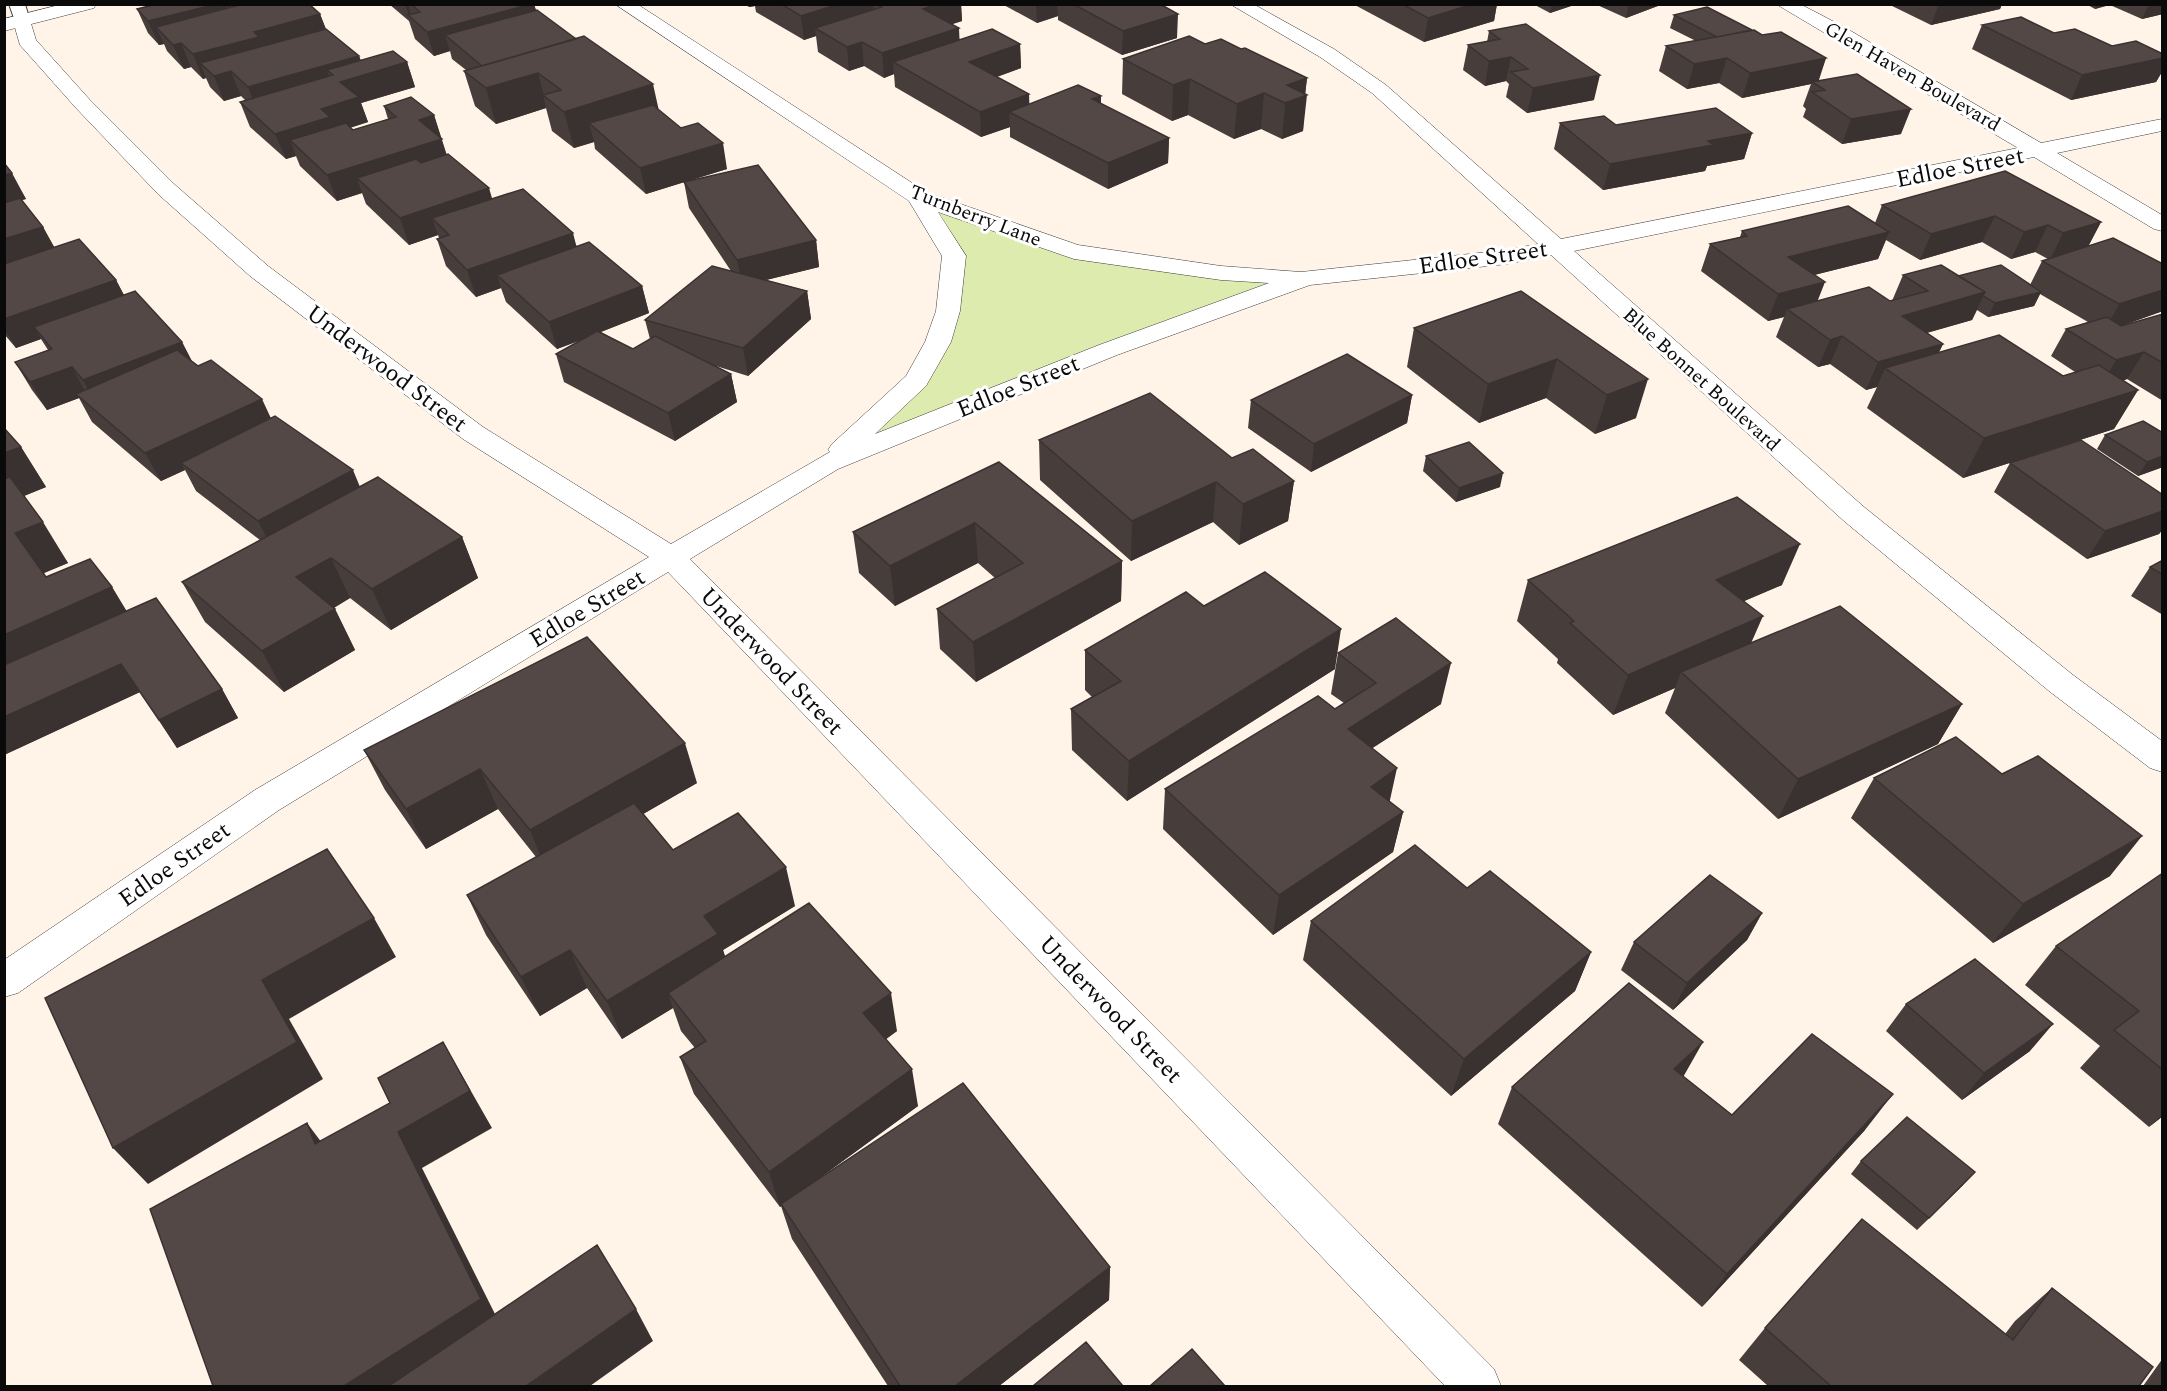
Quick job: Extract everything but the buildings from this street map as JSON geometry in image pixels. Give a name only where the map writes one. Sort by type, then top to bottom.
[{"type":"street","points":[[14,17],[87,4]]},
{"type":"street","name":"Turnberry Lane","points":[[624,4],[918,197],[1074,252],[1221,273],[1306,278]]},
{"type":"street","name":"Blue Bonnet Boulevard","points":[[1239,4],[1327,53],[1379,89],[1854,514],[2061,683],[2163,759]]},
{"type":"street","name":"Glen Haven Boulevard","points":[[1785,4],[1837,31],[2163,224]]},
{"type":"street","name":"Underwood Street","points":[[14,17],[27,41],[83,104],[166,189],[259,271],[473,433],[671,557],[1477,1386]]},
{"type":"street","name":"Edloe Street","points":[[4,981],[267,800],[828,463],[1108,350],[1306,278],[1507,257],[2163,125]]},
{"type":"street","points":[[828,463],[917,380],[938,342],[948,310],[954,256],[918,197]]},
{"type":"green space","points":[[918,197],[1074,252],[1306,278],[828,463],[917,380],[954,256]]}]
